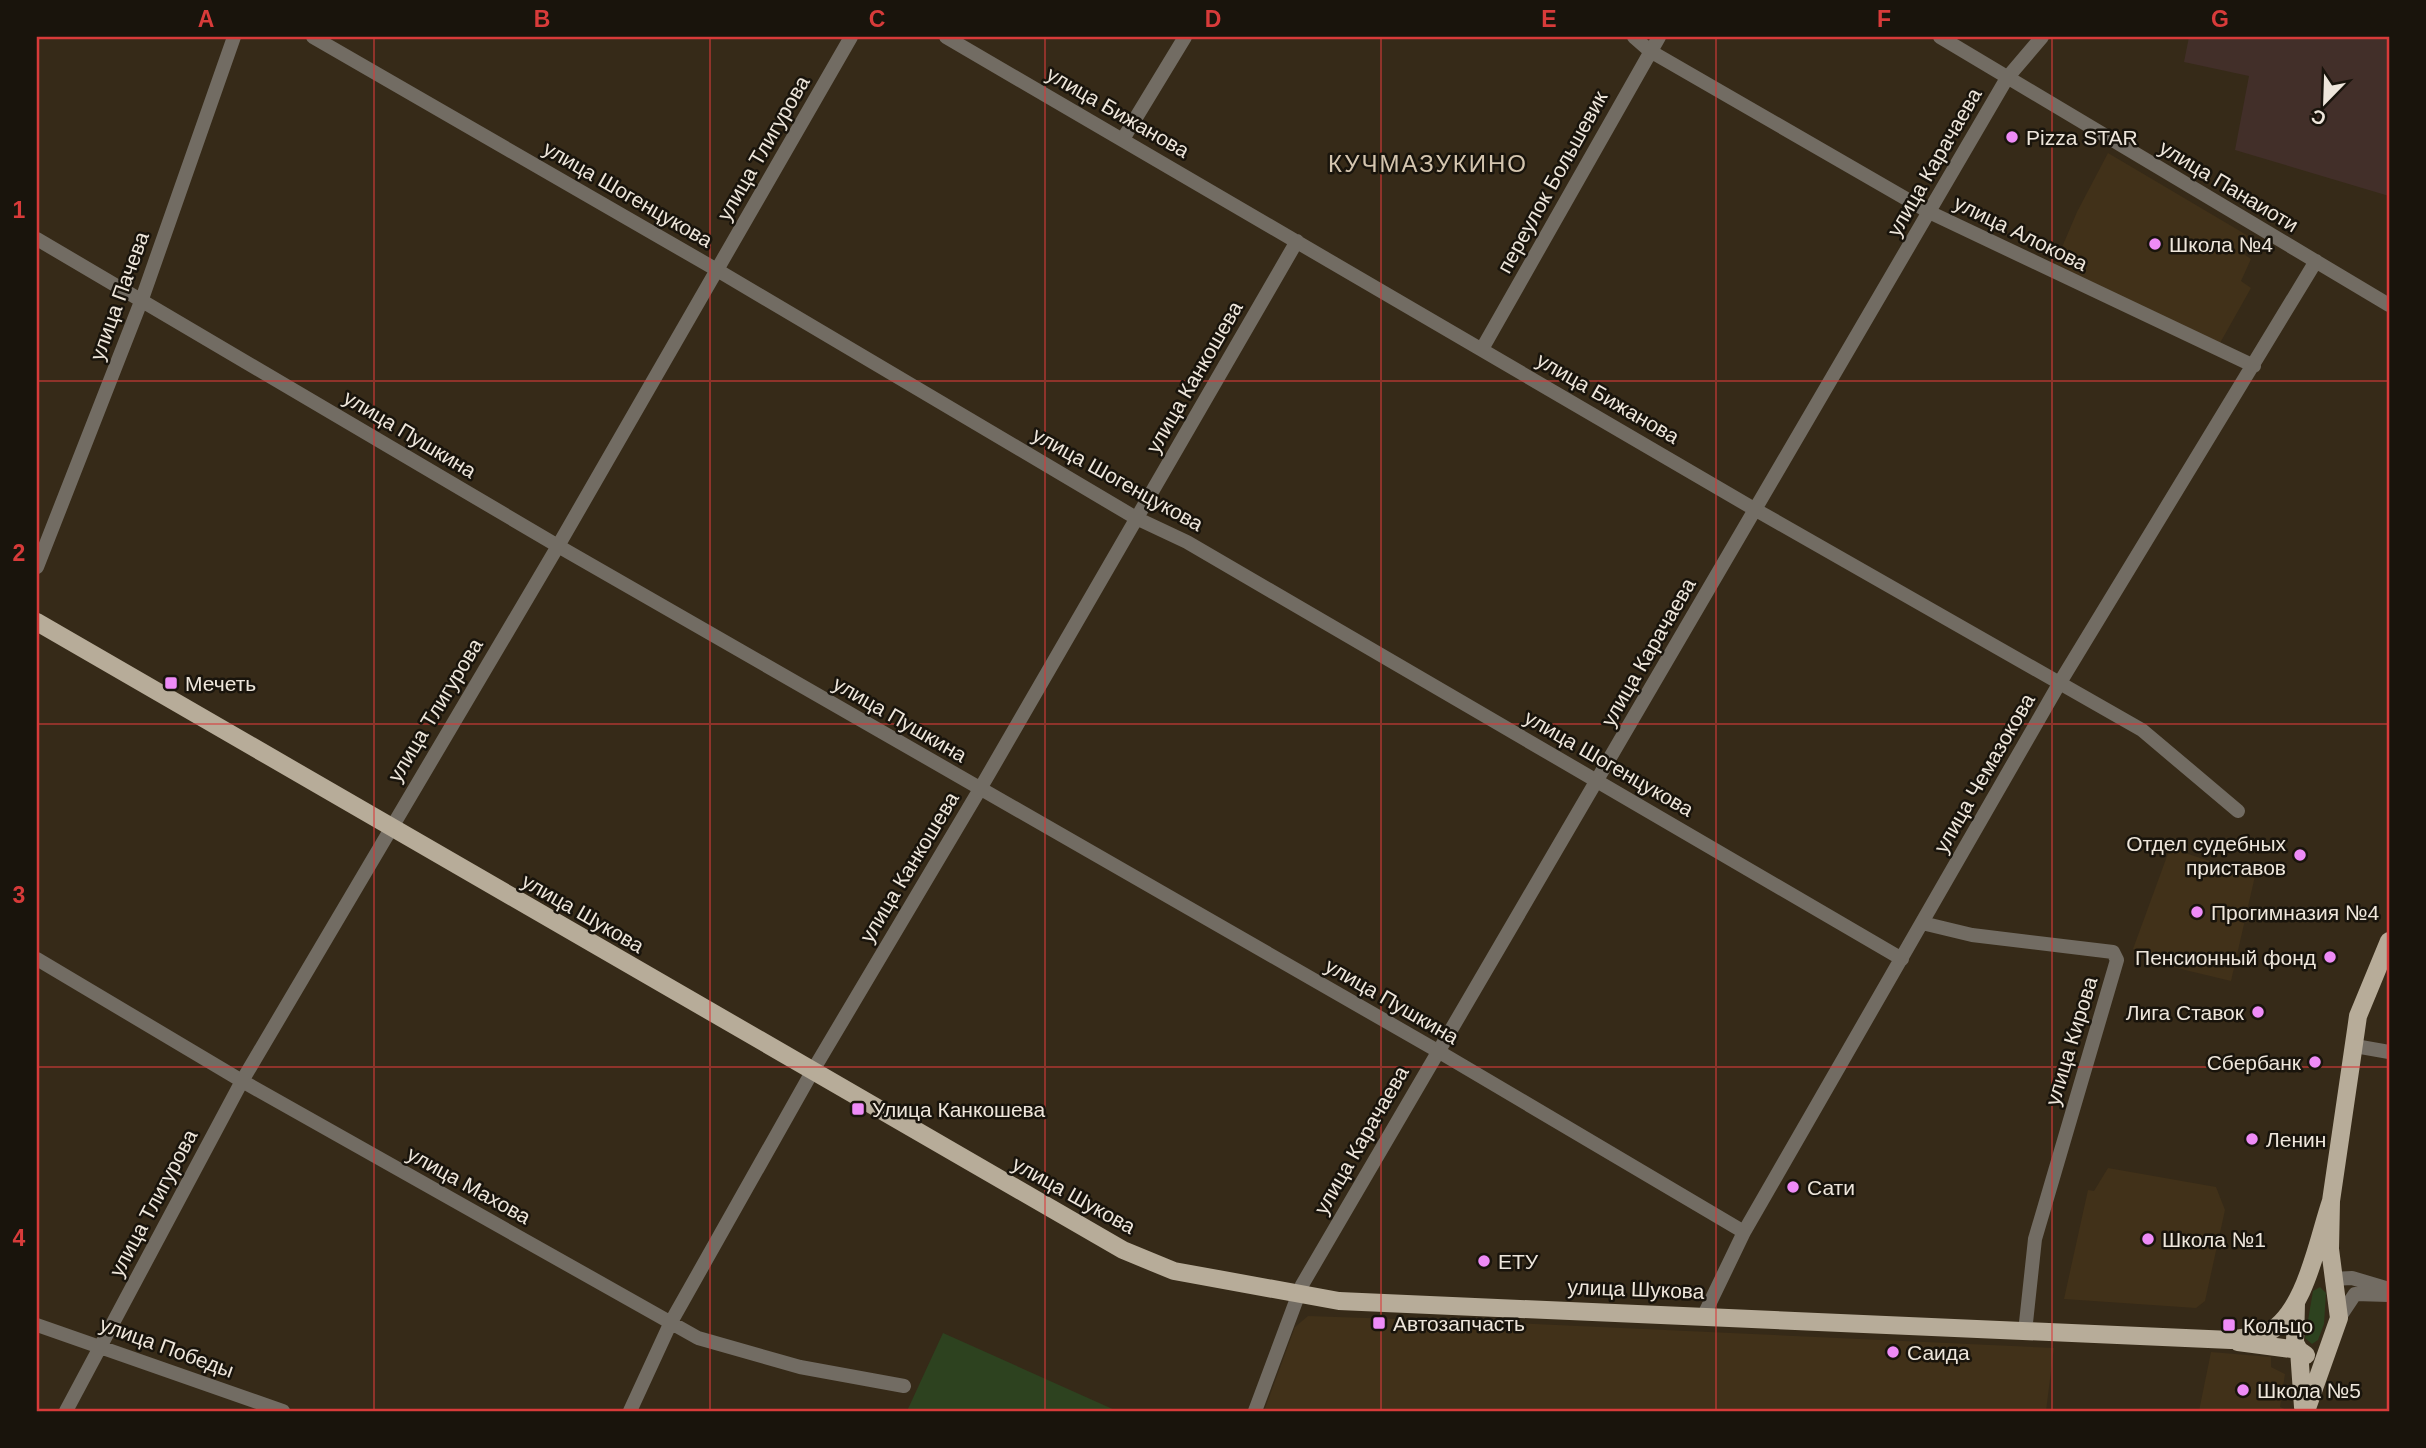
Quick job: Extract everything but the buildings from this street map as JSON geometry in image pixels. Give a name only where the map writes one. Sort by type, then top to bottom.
[{"type":"main road","name":"улица Шукова","points":[[37,622],[389,828],[1123,1250],[1174,1271],[1339,1301],[2231,1340]]},
{"type":"main road","points":[[2305,1411],[2339,1318],[2338,1294],[2332,1279],[2331,1201],[2358,1016],[2389,941]]},
{"type":"main road","points":[[2231,1340],[2262,1334],[2274,1328],[2296,1300],[2331,1201]]},
{"type":"main road","points":[[2304,1283],[2322,1274],[2332,1279]]},
{"type":"main road","points":[[2296,1300],[2295,1343],[2299,1350],[2305,1411]]},
{"type":"main road","points":[[2231,1340],[2273,1349],[2299,1350],[2315,1357],[2326,1353]]},
{"type":"main road","points":[[2273,1349],[2290,1359],[2300,1371]]},
{"type":"street","name":"улица Пачева","points":[[37,566],[142,299],[233,37]]},
{"type":"street","name":"улица Шогенцукова","points":[[313,37],[717,270],[1136,518],[1187,542],[1902,959]]},
{"type":"street","name":"улица Тлигурова","points":[[66,1411],[242,1081],[558,546],[851,37]]},
{"type":"street","name":"улица Бижанова","points":[[946,37],[1756,510],[2142,730],[2238,811]]},
{"type":"street","points":[[1123,139],[1185,37]]},
{"type":"street","name":"улица Алокова","points":[[1634,37],[1650,51],[1929,212],[2254,366]]},
{"type":"street","name":"переулок Большевик","points":[[1482,349],[1659,37]]},
{"type":"street","name":"улица Панаиоти","points":[[1940,37],[2389,305]]},
{"type":"street","name":"улица Карачаева","points":[[1255,1411],[1297,1294],[1436,1050],[1598,780],[2007,78],[2042,37]]},
{"type":"street","name":"улица Пушкина","points":[[37,239],[558,546],[1436,1050],[1744,1233]]},
{"type":"street","name":"улица Канкошева","points":[[630,1411],[671,1322],[812,1072],[980,789],[1297,241]]},
{"type":"street","name":"улица Чемазокова","points":[[1704,1315],[1744,1233],[2059,684],[2316,261]]},
{"type":"street","name":"улица Кирова","points":[[1922,923],[1972,934],[2113,952],[2117,960],[2035,1239],[2025,1332]]},
{"type":"street","name":"улица Махова","points":[[37,959],[242,1081],[698,1338],[800,1367],[904,1386]]},
{"type":"street","points":[[2355,1046],[2389,1052]]},
{"type":"street","points":[[2330,1249],[2335,1266],[2352,1278],[2389,1289]]},
{"type":"street","points":[[2332,1279],[2352,1278]]},
{"type":"street","points":[[2339,1318],[2356,1294],[2389,1295]]},
{"type":"street","name":"улица Победы","points":[[37,1325],[101,1345],[283,1411]]},
{"type":"shaded area","points":[[2189,37],[2389,37],[2389,196],[2235,150],[2249,76],[2184,62]]},
{"type":"shaded area","name":"Школа №4","points":[[2108,153],[2250,237],[2242,253],[2251,259],[2241,281],[2251,288],[2220,343],[2054,266],[2077,212]]},
{"type":"shaded area","name":"Прогимназия №4","points":[[2170,848],[2255,876],[2231,981],[2156,963],[2148,955],[2133,949]]},
{"type":"shaded area","name":"Школа №1","points":[[2108,1168],[2216,1187],[2225,1210],[2205,1301],[2196,1308],[2064,1299],[2088,1190],[2094,1191]]},
{"type":"shaded area","points":[[1308,1316],[2054,1348],[2046,1411],[1264,1411],[1295,1327]]},
{"type":"shaded area","name":"Школа №5","points":[[2211,1352],[2271,1357],[2271,1367],[2285,1374],[2280,1407],[2289,1411],[2199,1411]]},
{"type":"green space","points":[[2320,1287],[2326,1293],[2324,1324],[2318,1340],[2312,1344],[2305,1338],[2313,1291]]},
{"type":"green space","points":[[943,1333],[1117,1411],[907,1411]]},
{"type":"place","name":"Pizza STAR","points":[[2012,137]]},
{"type":"place","name":"Школа №4","points":[[2155,244]]},
{"type":"place","name":"Мечеть","points":[[171,683]]},
{"type":"place","name":"Отдел судебных приставов","points":[[2300,855]]},
{"type":"place","name":"Прогимназия №4","points":[[2197,912]]},
{"type":"place","name":"Пенсионный фонд","points":[[2330,957]]},
{"type":"place","name":"Лига Ставок","points":[[2258,1012]]},
{"type":"place","name":"Сбербанк","points":[[2315,1062]]},
{"type":"place","name":"Улица Канкошева","points":[[858,1109]]},
{"type":"place","name":"Ленин","points":[[2252,1139]]},
{"type":"place","name":"Сати","points":[[1793,1187]]},
{"type":"place","name":"Школа №1","points":[[2148,1239]]},
{"type":"place","name":"ЕТУ","points":[[1484,1261]]},
{"type":"place","name":"Автозапчасть","points":[[1379,1323]]},
{"type":"place","name":"Кольцо","points":[[2229,1325]]},
{"type":"place","name":"Саида","points":[[1893,1352]]},
{"type":"place","name":"Школа №5","points":[[2243,1390]]},
{"type":"district","name":"КУЧМАЗУКИНО","points":[[1428,163]]}]
